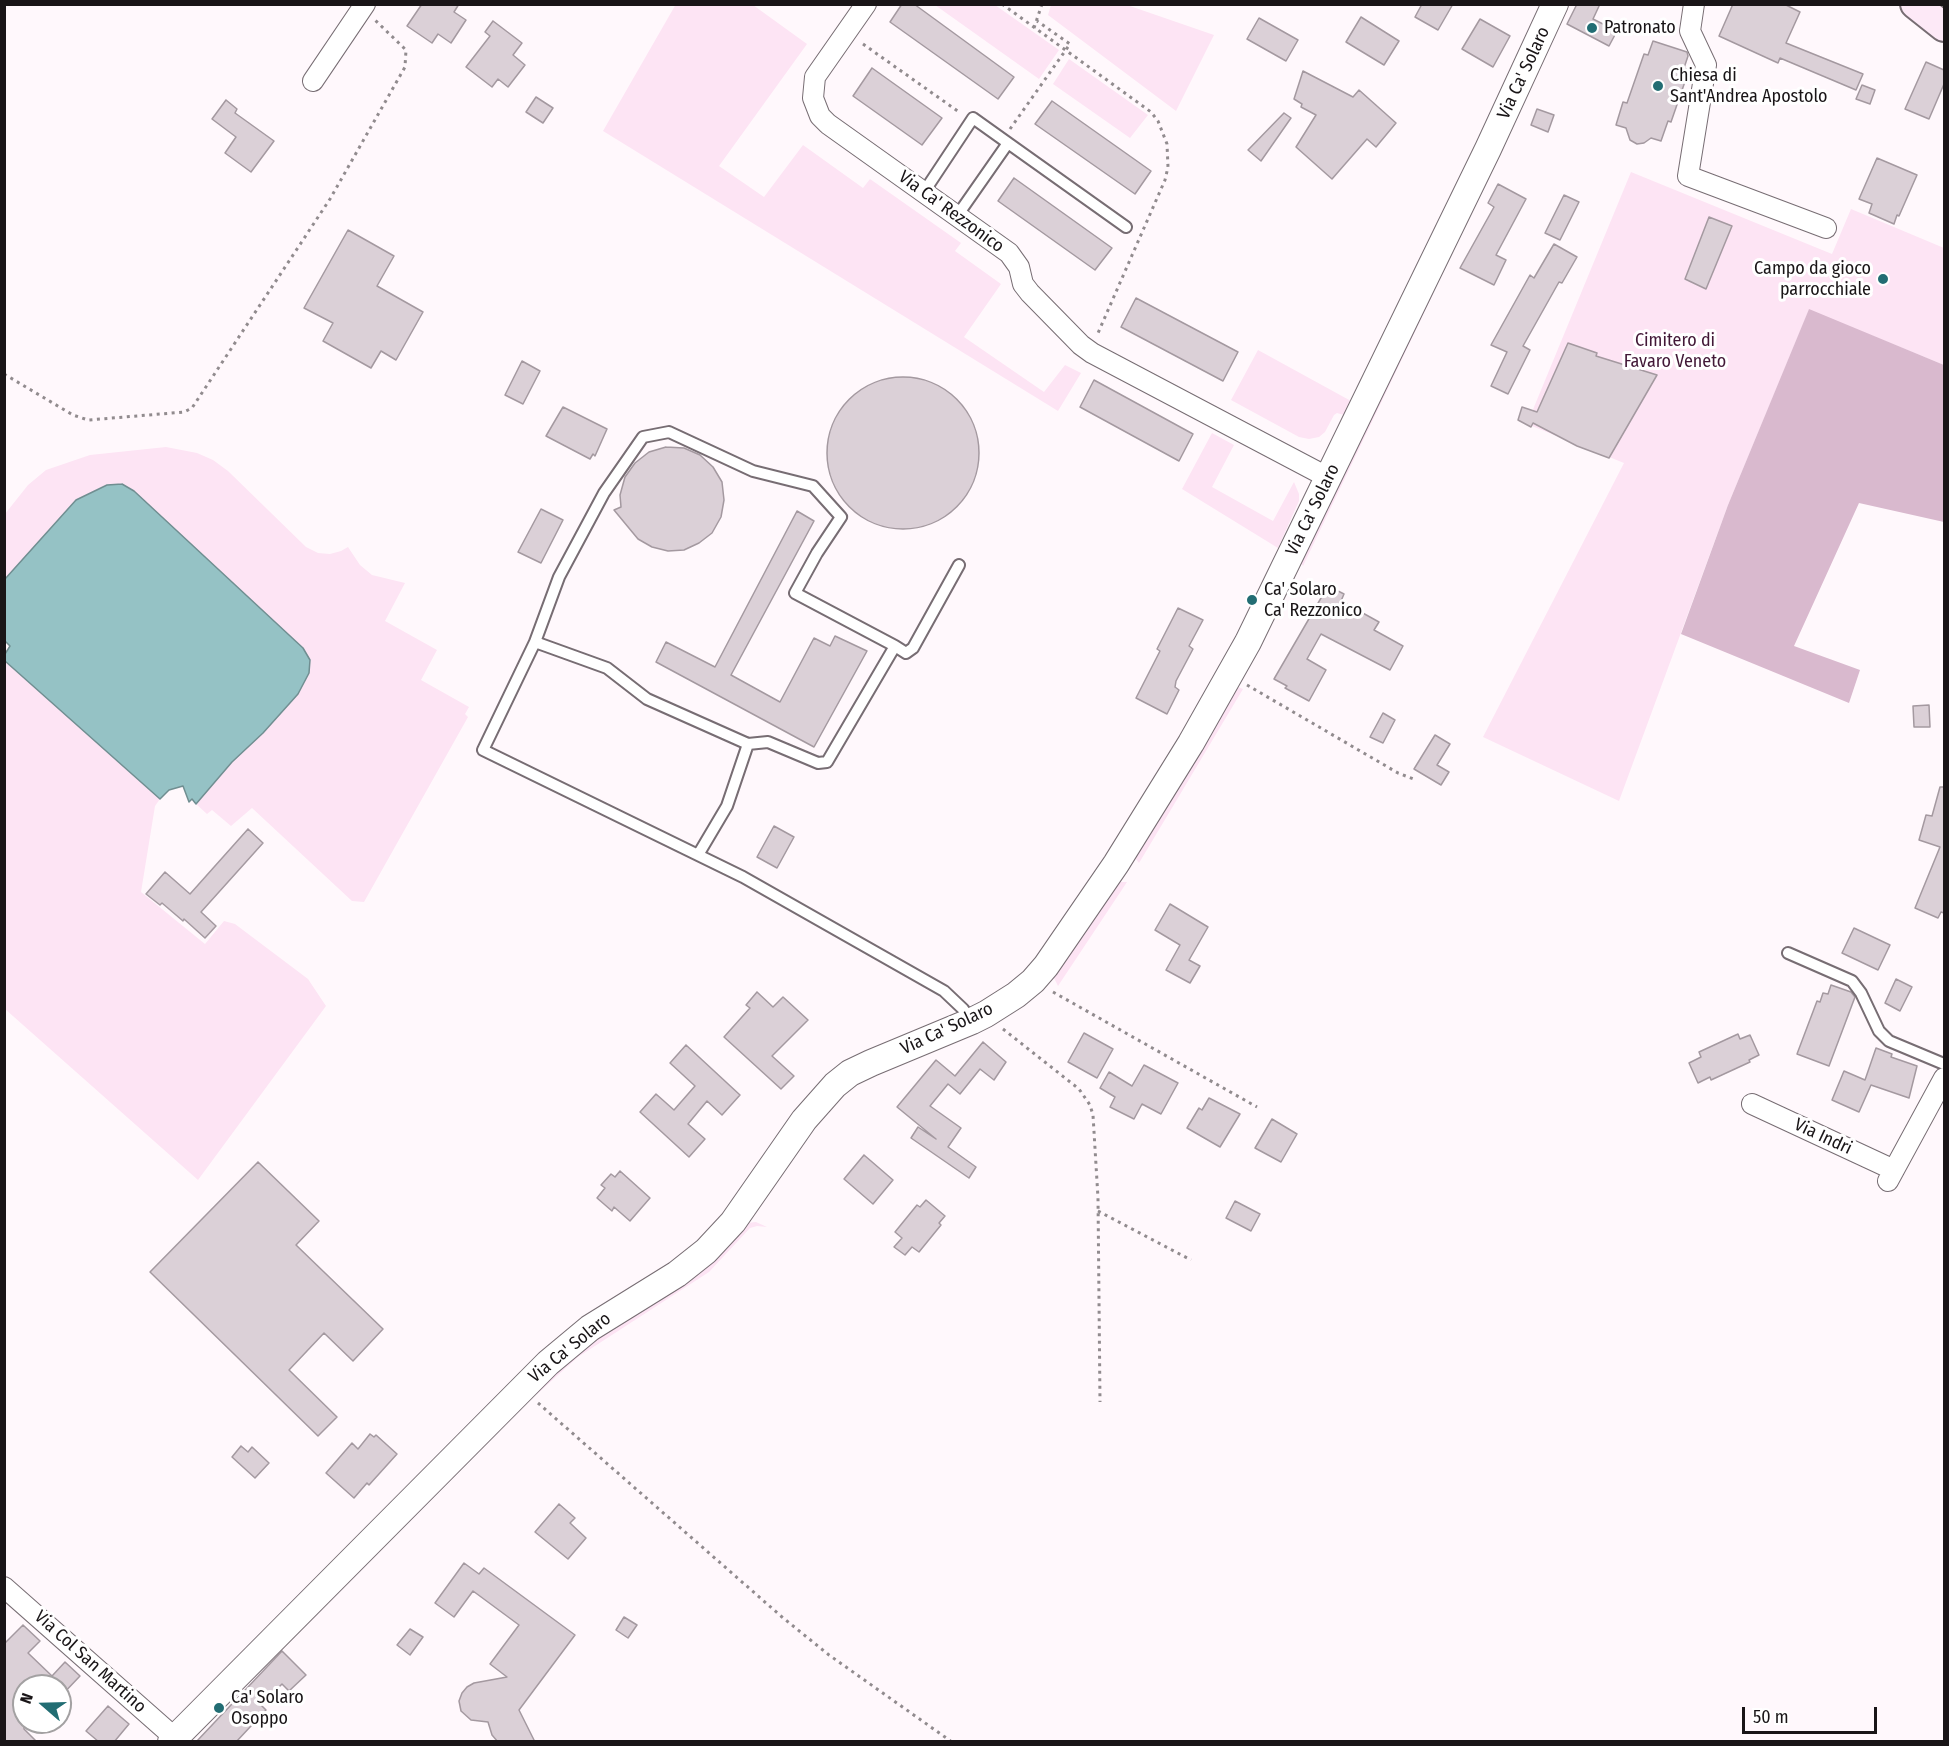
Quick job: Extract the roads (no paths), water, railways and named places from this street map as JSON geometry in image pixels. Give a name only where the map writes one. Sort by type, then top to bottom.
[{"type":"main road","points":[[1915,4],[1944,27]]},
{"type":"street","points":[[313,81],[365,4]]},
{"type":"street","name":"Via Ca' Rezzonico","points":[[866,4],[815,77],[813,87],[815,106],[828,124],[1009,254],[1019,267],[1023,284],[1030,293],[1081,345],[1092,353],[1329,478]]},
{"type":"street","name":"Via Ca' Solaro","points":[[173,1740],[548,1363],[590,1328],[677,1274],[706,1251],[733,1222],[804,1120],[835,1085],[850,1073],[870,1063],[979,1017],[1016,995],[1033,981],[1058,951],[1116,864],[1230,675],[1329,478],[1555,4]]},
{"type":"street","points":[[1694,4],[1690,31],[1706,65],[1688,176],[1826,228]]},
{"type":"street","name":"Via Indri","points":[[1752,1104],[1891,1176],[1944,1078]]},
{"type":"street","name":"Via Col San Martino","points":[[4,1587],[173,1740]]},
{"type":"lane","points":[[924,192],[973,118],[1126,227]]},
{"type":"lane","points":[[957,216],[1008,143]]},
{"type":"lane","points":[[959,565],[913,648],[906,653],[795,593],[817,553],[841,517],[813,486],[753,471],[669,432],[643,437],[604,493],[559,577],[535,642],[483,750],[743,877],[944,992],[979,1017]]},
{"type":"lane","points":[[535,642],[607,668],[647,699],[748,744],[768,742],[818,763],[827,762],[895,646]]},
{"type":"lane","points":[[698,855],[727,806],[748,744]]},
{"type":"lane","points":[[1788,953],[1852,981],[1857,986],[1879,1031],[1889,1041],[1944,1064]]},
{"type":"water","points":[[122,484],[134,491],[303,648],[310,660],[309,673],[298,694],[263,733],[232,762],[196,804],[192,799],[189,802],[183,786],[169,790],[160,799],[5,661],[5,654],[10,646],[5,641],[5,579],[76,500],[107,485]]},
{"type":"place","name":"Patronato","points":[[1592,28]]},
{"type":"place","name":"Chiesa di Sant'Andrea Apostolo","points":[[1658,86]]},
{"type":"place","name":"Campo da gioco parrocchiale","points":[[1883,279]]},
{"type":"place","name":"Ca' Solaro Ca' Rezzonico","points":[[1252,600]]},
{"type":"place","name":"Ca' Solaro Osoppo","points":[[219,1708]]},
{"type":"park label","name":"Cimitero di Favaro Veneto","points":[[1675,351]]}]
